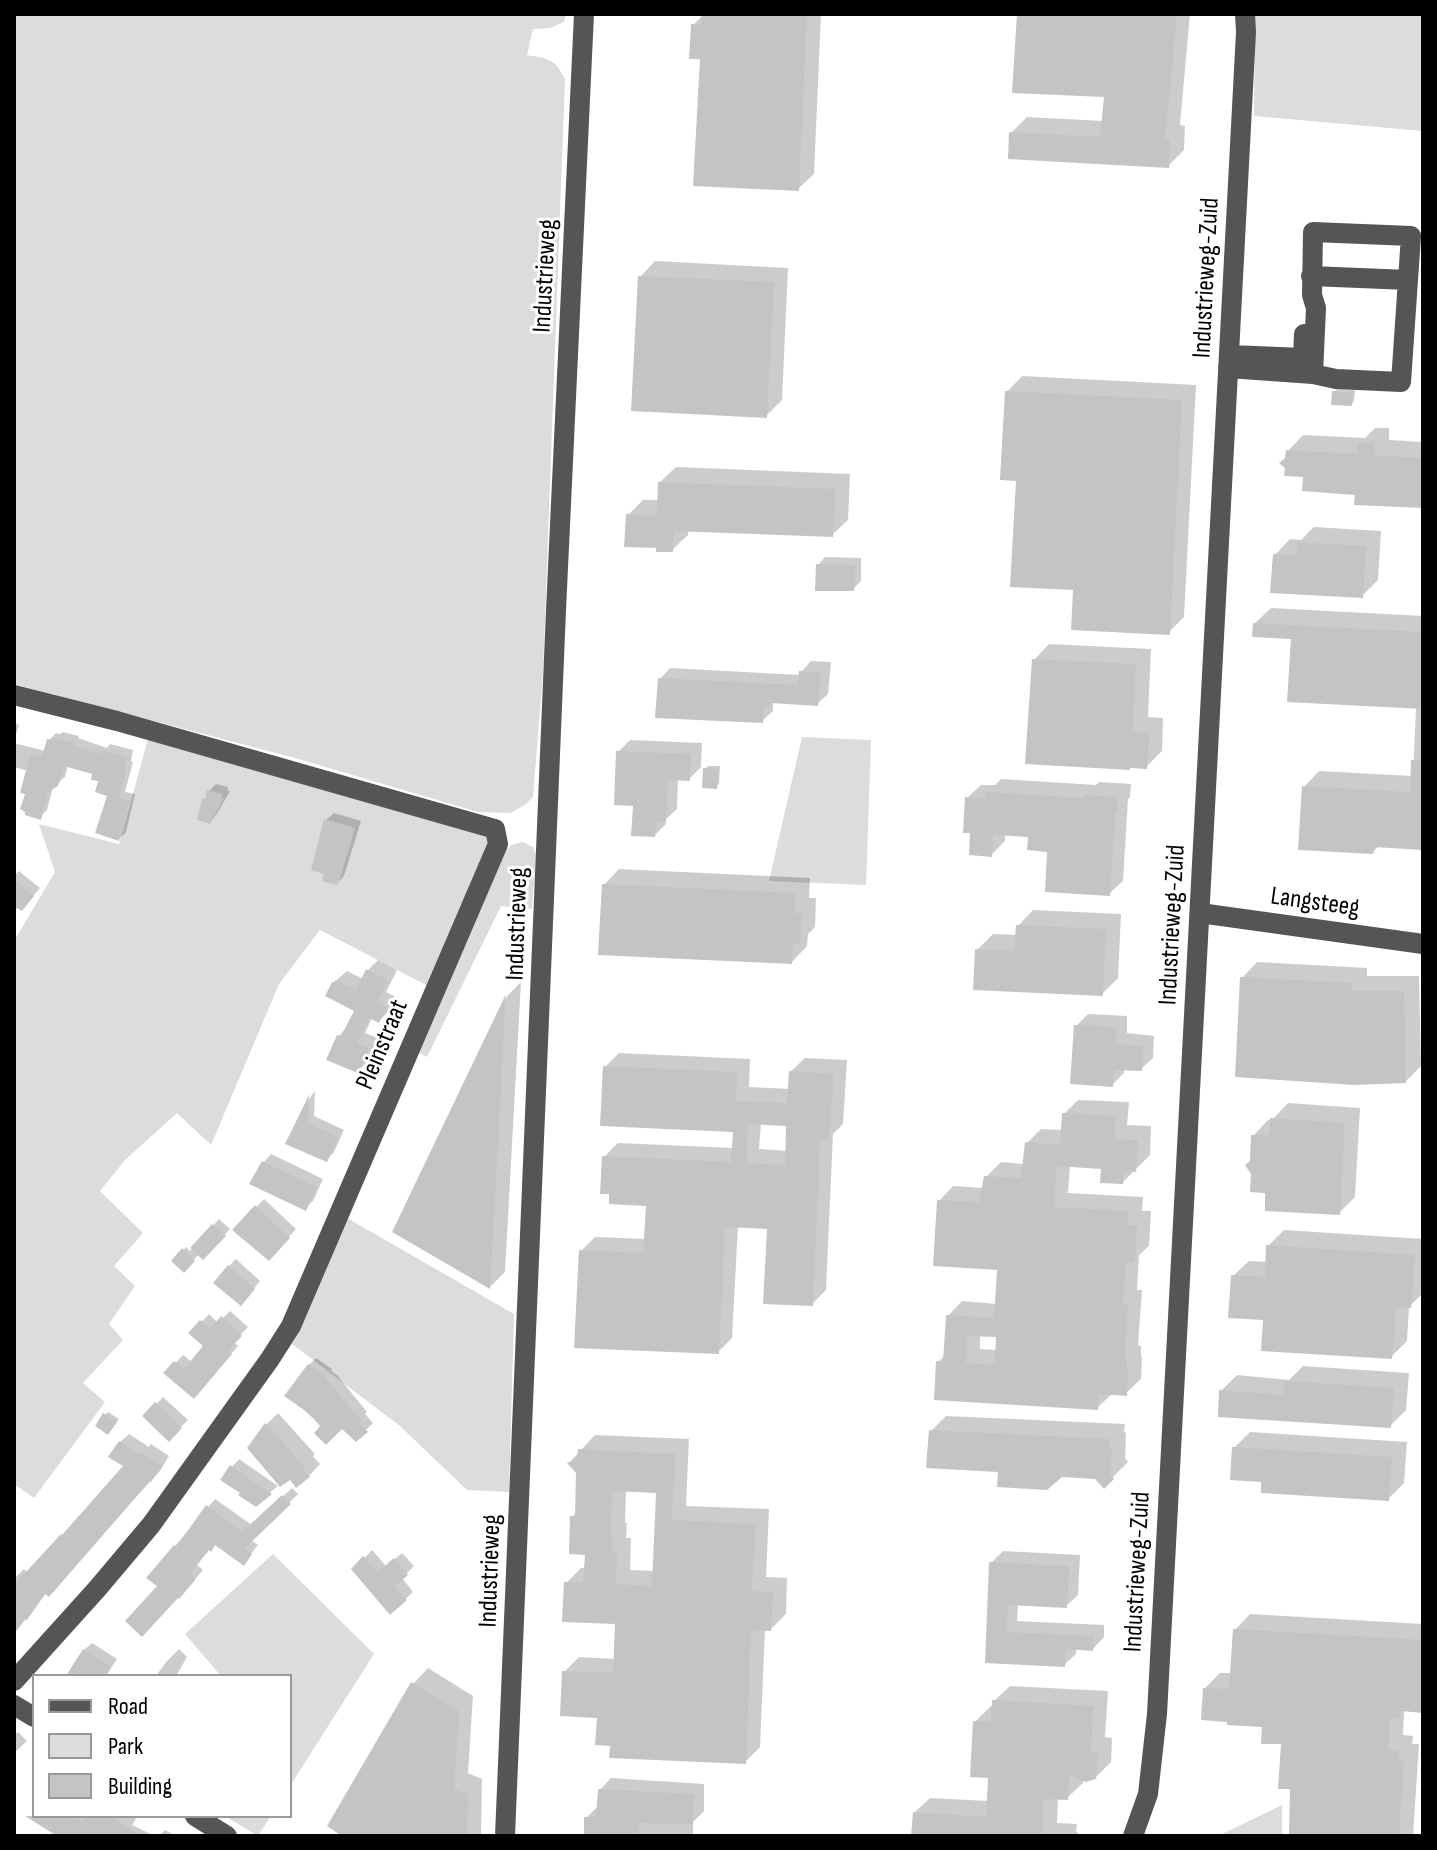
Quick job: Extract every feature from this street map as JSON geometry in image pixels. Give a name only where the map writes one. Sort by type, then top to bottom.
[{"type":"street","name":"Industrieweg","points":[[505,1836],[584,14]]},
{"type":"street","name":"Industrieweg-Zuid","points":[[1133,1836],[1148,1794],[1157,1714],[1245,14]]},
{"type":"street","points":[[1229,362],[1336,379],[1401,382],[1411,236],[1313,232],[1312,286],[1316,308],[1313,374]]},
{"type":"street","points":[[1312,286],[1408,280]]},
{"type":"street","points":[[1229,362],[1303,358],[1306,306],[1312,286]]},
{"type":"street","name":"Pleinstraat","points":[[14,695],[132,725],[495,829],[498,844],[291,1326],[151,1525],[14,1681]]},
{"type":"street","name":"Langsteeg","points":[[1200,913],[1423,944]]},
{"type":"street","points":[[14,1705],[32,1716]]},
{"type":"street","points":[[198,1818],[227,1836]]},
{"type":"green space","points":[[14,14],[566,14],[564,22],[550,28],[533,29],[527,55],[550,61],[565,79],[543,672],[533,797],[525,805],[510,813],[478,812],[295,758],[14,684]]},
{"type":"green space","points":[[1255,14],[1423,14],[1423,131],[1254,116]]},
{"type":"green space","points":[[802,737],[871,740],[866,885],[769,881]]},
{"type":"green space","points":[[148,739],[485,835],[490,842],[432,988],[320,930],[279,984],[211,1145],[177,1113],[125,1160],[100,1191],[143,1233],[114,1266],[135,1286],[109,1324],[123,1340],[83,1383],[105,1402],[34,1498],[14,1484],[14,941],[55,872],[39,824],[119,844]]},
{"type":"green space","points":[[523,842],[533,847],[536,855],[532,909],[501,906],[427,1057],[417,1052],[504,853],[511,845]]},
{"type":"green space","points":[[347,1218],[514,1314],[509,1492],[467,1490],[400,1426],[292,1344]]},
{"type":"green space","points":[[273,1554],[374,1654],[292,1783],[292,1674],[219,1674],[185,1634]]},
{"type":"green space","points":[[1282,1805],[1282,1836],[1218,1836]]},
{"type":"green space","points":[[228,1818],[270,1818],[258,1836]]},
{"type":"building","points":[[702,14],[807,14],[799,191],[693,186],[700,59],[689,59],[691,24],[701,24]]},
{"type":"building","points":[[1017,14],[1177,14],[1165,140],[1170,140],[1169,168],[1008,159],[1009,132],[1100,137],[1104,97],[1012,93]]},
{"type":"building","points":[[638,276],[774,282],[767,418],[631,411]]},
{"type":"building","points":[[1005,391],[1182,400],[1170,635],[1071,630],[1073,590],[1010,587],[1016,481],[1000,480]]},
{"type":"building","points":[[1332,391],[1353,393],[1352,406],[1331,405]]},
{"type":"building","points":[[1358,443],[1374,443],[1374,455],[1423,458],[1423,508],[1354,505],[1355,495],[1302,491],[1303,477],[1284,476],[1285,468],[1279,463],[1285,458],[1286,450],[1357,454]]},
{"type":"building","points":[[658,482],[835,489],[833,537],[674,531],[673,552],[624,547],[626,514],[657,516]]},
{"type":"building","points":[[1297,542],[1366,546],[1363,598],[1270,593],[1273,554],[1296,555]]},
{"type":"building","points":[[816,564],[855,565],[854,591],[815,591]]},
{"type":"building","points":[[1253,623],[1423,632],[1423,709],[1287,702],[1291,639],[1252,637]]},
{"type":"building","points":[[1032,659],[1136,664],[1133,732],[1149,733],[1147,769],[1025,764]]},
{"type":"building","points":[[799,671],[821,673],[818,706],[771,703],[771,706],[764,706],[763,723],[655,718],[658,678],[798,685]]},
{"type":"building","points":[[47,739],[73,742],[73,745],[100,754],[101,750],[127,757],[119,798],[130,801],[119,841],[95,833],[107,796],[95,792],[98,781],[91,780],[92,774],[64,766],[58,786],[48,792],[41,820],[25,815],[20,809],[25,794],[20,793],[30,755],[42,757]]},
{"type":"building","points":[[616,751],[691,754],[690,781],[668,780],[666,822],[656,822],[655,837],[631,836],[633,806],[614,805]]},
{"type":"building","points":[[1411,760],[1423,760],[1423,850],[1374,847],[1373,854],[1298,850],[1302,786],[1410,792]]},
{"type":"building","points":[[703,768],[718,769],[717,789],[702,788]]},
{"type":"building","points":[[207,790],[222,794],[221,798],[224,798],[210,824],[197,820]]},
{"type":"building","points":[[986,792],[1118,797],[1110,896],[1045,892],[1047,852],[1027,850],[1028,837],[993,835],[992,857],[969,855],[970,833],[963,833],[965,797],[985,799]]},
{"type":"building","points":[[324,819],[355,828],[338,885],[322,881],[324,874],[311,870]]},
{"type":"building","points":[[14,880],[34,896],[22,911],[14,906]]},
{"type":"building","points":[[602,884],[795,893],[794,913],[802,913],[800,944],[793,944],[792,964],[598,955]]},
{"type":"building","points":[[1016,925],[1106,929],[1103,996],[973,990],[975,949],[1014,951]]},
{"type":"building","points":[[366,969],[388,980],[377,1002],[387,1007],[379,1023],[369,1018],[357,1043],[369,1048],[358,1073],[326,1060],[337,1035],[341,1036],[354,1011],[325,996],[335,980],[356,990]]},
{"type":"building","points":[[1240,977],[1352,983],[1352,991],[1404,991],[1406,1083],[1354,1085],[1235,1077]]},
{"type":"building","points":[[506,994],[490,1289],[392,1232]]},
{"type":"building","points":[[1074,1025],[1117,1027],[1116,1044],[1143,1046],[1142,1071],[1115,1070],[1113,1087],[1070,1084]]},
{"type":"building","points":[[603,1066],[737,1072],[736,1101],[787,1103],[789,1071],[834,1074],[829,1140],[820,1140],[813,1306],[763,1304],[767,1229],[725,1227],[719,1354],[574,1348],[579,1250],[643,1253],[646,1206],[609,1204],[609,1194],[600,1194],[602,1156],[731,1162],[733,1132],[600,1126]],"holes":[[[748,1124],[786,1126],[785,1165],[746,1163]]]},
{"type":"building","points":[[309,1095],[308,1123],[338,1137],[327,1162],[285,1144]]},
{"type":"building","points":[[1062,1113],[1115,1116],[1114,1139],[1138,1140],[1136,1172],[1124,1171],[1123,1184],[1100,1183],[1101,1169],[1057,1166],[1054,1207],[1129,1211],[1128,1225],[1137,1225],[1135,1262],[1126,1262],[1123,1304],[1128,1304],[1125,1359],[1128,1370],[1127,1396],[1099,1394],[1098,1410],[934,1400],[936,1361],[943,1362],[946,1315],[994,1318],[997,1270],[933,1266],[937,1200],[979,1202],[984,1176],[1021,1178],[1025,1142],[1060,1145]],"holes":[[[967,1336],[996,1337],[995,1365],[966,1363]]]},
{"type":"building","points":[[1270,1118],[1345,1123],[1340,1215],[1265,1211],[1265,1193],[1250,1192],[1251,1174],[1245,1165],[1250,1161],[1251,1135],[1269,1135]]},
{"type":"building","points":[[262,1161],[317,1187],[306,1211],[249,1184]]},
{"type":"building","points":[[255,1205],[290,1238],[269,1261],[232,1230]]},
{"type":"building","points":[[212,1224],[226,1236],[203,1260],[190,1248]]},
{"type":"building","points":[[1266,1245],[1415,1255],[1411,1308],[1396,1307],[1392,1359],[1261,1351],[1263,1320],[1228,1318],[1231,1275],[1265,1277]]},
{"type":"building","points":[[182,1248],[195,1261],[184,1273],[171,1261]]},
{"type":"building","points":[[228,1265],[255,1289],[241,1306],[213,1283]]},
{"type":"building","points":[[221,1316],[242,1336],[228,1350],[232,1354],[194,1399],[163,1373],[174,1361],[184,1369],[203,1346],[188,1333],[200,1320],[210,1329]]},
{"type":"building","points":[[308,1364],[326,1377],[361,1420],[359,1422],[368,1432],[356,1442],[342,1429],[326,1445],[314,1433],[320,1426],[314,1419],[284,1396]]},
{"type":"building","points":[[1285,1381],[1394,1388],[1391,1428],[1218,1417],[1219,1390],[1283,1395]]},
{"type":"building","points":[[155,1402],[182,1428],[169,1442],[142,1416]]},
{"type":"building","points":[[103,1413],[117,1422],[108,1435],[95,1426]]},
{"type":"building","points":[[265,1423],[305,1467],[303,1469],[310,1477],[296,1488],[290,1480],[280,1487],[247,1448]]},
{"type":"building","points":[[929,1430],[1110,1439],[1110,1474],[1114,1479],[1104,1489],[1095,1479],[1062,1477],[1047,1490],[997,1487],[998,1472],[926,1468]]},
{"type":"building","points":[[119,1441],[162,1466],[49,1597],[45,1594],[14,1634],[14,1585],[123,1466],[108,1457]]},
{"type":"building","points":[[1232,1447],[1392,1457],[1389,1501],[1261,1493],[1261,1482],[1230,1480]]},
{"type":"building","points":[[578,1449],[675,1454],[672,1520],[755,1524],[752,1591],[773,1592],[771,1631],[751,1630],[746,1764],[609,1758],[610,1746],[595,1745],[597,1718],[560,1716],[562,1671],[613,1673],[615,1624],[562,1622],[564,1582],[583,1583],[585,1555],[569,1554],[570,1516],[575,1516],[576,1473],[567,1463],[577,1459]],"holes":[[[612,1491],[656,1493],[652,1586],[616,1584],[617,1553],[612,1552],[611,1537]]]},
{"type":"building","points":[[230,1465],[272,1494],[256,1507],[238,1495],[240,1493],[220,1480]]},
{"type":"building","points":[[282,1495],[291,1504],[244,1549],[252,1554],[244,1566],[215,1545],[190,1574],[196,1579],[142,1637],[125,1621],[157,1586],[146,1578],[174,1545],[176,1547],[206,1505],[242,1532]]},
{"type":"building","points":[[363,1556],[378,1572],[394,1558],[408,1575],[395,1586],[407,1600],[390,1615],[351,1569]]},
{"type":"building","points":[[989,1562],[1069,1566],[1067,1608],[1008,1605],[1006,1632],[1094,1636],[1093,1651],[1066,1649],[1065,1667],[985,1663]]},
{"type":"building","points":[[1233,1629],[1423,1640],[1423,1713],[1401,1711],[1400,1718],[1390,1718],[1388,1750],[1398,1751],[1398,1759],[1404,1759],[1399,1836],[1289,1836],[1290,1789],[1278,1789],[1281,1744],[1261,1744],[1262,1727],[1201,1720],[1203,1688],[1229,1689]]},
{"type":"building","points":[[83,1649],[111,1667],[107,1674],[67,1674]]},
{"type":"building","points":[[411,1682],[459,1711],[454,1789],[468,1794],[467,1836],[342,1836],[327,1826]]},
{"type":"building","points":[[992,1700],[1093,1706],[1091,1752],[1098,1753],[1096,1779],[1086,1782],[1069,1775],[1068,1800],[1043,1799],[1042,1836],[911,1836],[913,1812],[986,1817],[988,1778],[970,1777],[973,1721],[991,1722]]},
{"type":"building","points":[[598,1789],[694,1794],[693,1825],[639,1823],[638,1836],[584,1836],[584,1817],[596,1817]]},
{"type":"building","points":[[25,1816],[76,1818],[82,1822],[85,1818],[113,1818],[142,1836],[57,1836]]}]
